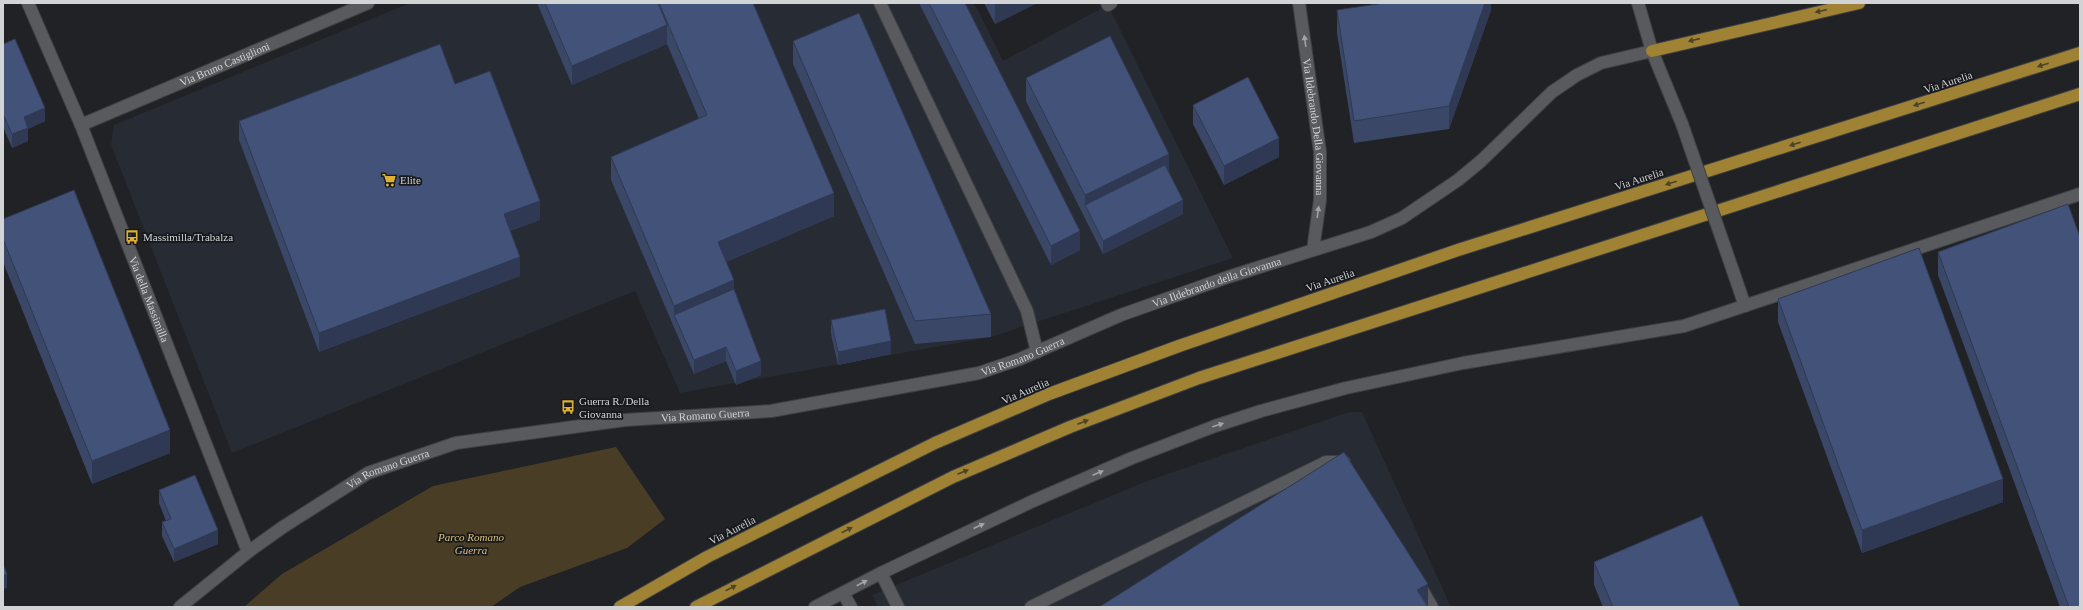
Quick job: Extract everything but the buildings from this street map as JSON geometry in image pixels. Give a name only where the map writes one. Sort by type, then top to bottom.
[{"type":"highway","points":[[1652,51],[1859,3]]},
{"type":"highway","name":"Via Aurelia","points":[[620,607],[707,557],[935,443],[1049,394],[1179,346],[1458,250],[2080,53]]},
{"type":"highway","points":[[696,607],[953,477],[1070,427],[1199,378],[2080,94]]},
{"type":"street","name":"Via della Massimilla","points":[[28,3],[81,126],[248,552]]},
{"type":"street","name":"Via Bruno Castiglioni","points":[[81,126],[368,3]]},
{"type":"street","points":[[880,3],[1027,311],[1037,352]]},
{"type":"street","points":[[1107,3],[1108,5],[1111,3]]},
{"type":"street","name":"Via Ildebrando Della Giovanna","points":[[1299,3],[1320,152],[1320,200],[1313,250]]},
{"type":"street","points":[[1638,3],[1652,51],[1682,124],[1745,306]]},
{"type":"street","points":[[1313,250],[1371,232],[1402,218],[1482,161],[1552,92],[1577,75],[1601,63],[1652,51]]},
{"type":"street","points":[[815,607],[880,573],[1026,504],[1132,458],[1208,428],[1261,411],[1346,388],[1463,363],[1684,326],[2080,194]]},
{"type":"street","name":"Via Ildebrando della Giovanna","points":[[1121,315],[1228,277],[1313,250]]},
{"type":"street","name":"Via Romano Guerra","points":[[180,607],[248,552],[283,527],[368,474],[456,443],[625,420],[771,411],[979,373],[1037,352],[1121,315]]},
{"type":"street","points":[[1031,607],[1326,462],[1345,462],[1355,468]]},
{"type":"street","points":[[1413,572],[1432,607]]},
{"type":"street","points":[[880,573],[898,607]]},
{"type":"street","points":[[843,593],[851,607]]},
{"type":"shaded area","points":[[410,3],[974,3],[1003,61],[1108,5],[1233,258],[991,337],[680,393],[635,291],[232,453],[111,145],[114,125]]},
{"type":"shaded area","points":[[1349,412],[1362,412],[1451,607],[878,607],[872,595],[1147,481]]},
{"type":"green space","name":"Parco Romano Guerra","points":[[616,447],[665,519],[627,548],[520,587],[491,607],[244,607],[282,574],[433,486]]},
{"type":"place","name":"Elite","points":[[389,180]]},
{"type":"place","name":"Massimilla/Trabalza","points":[[132,237]]},
{"type":"place","name":"Guerra R./Della Giovanna","points":[[568,407]]}]
